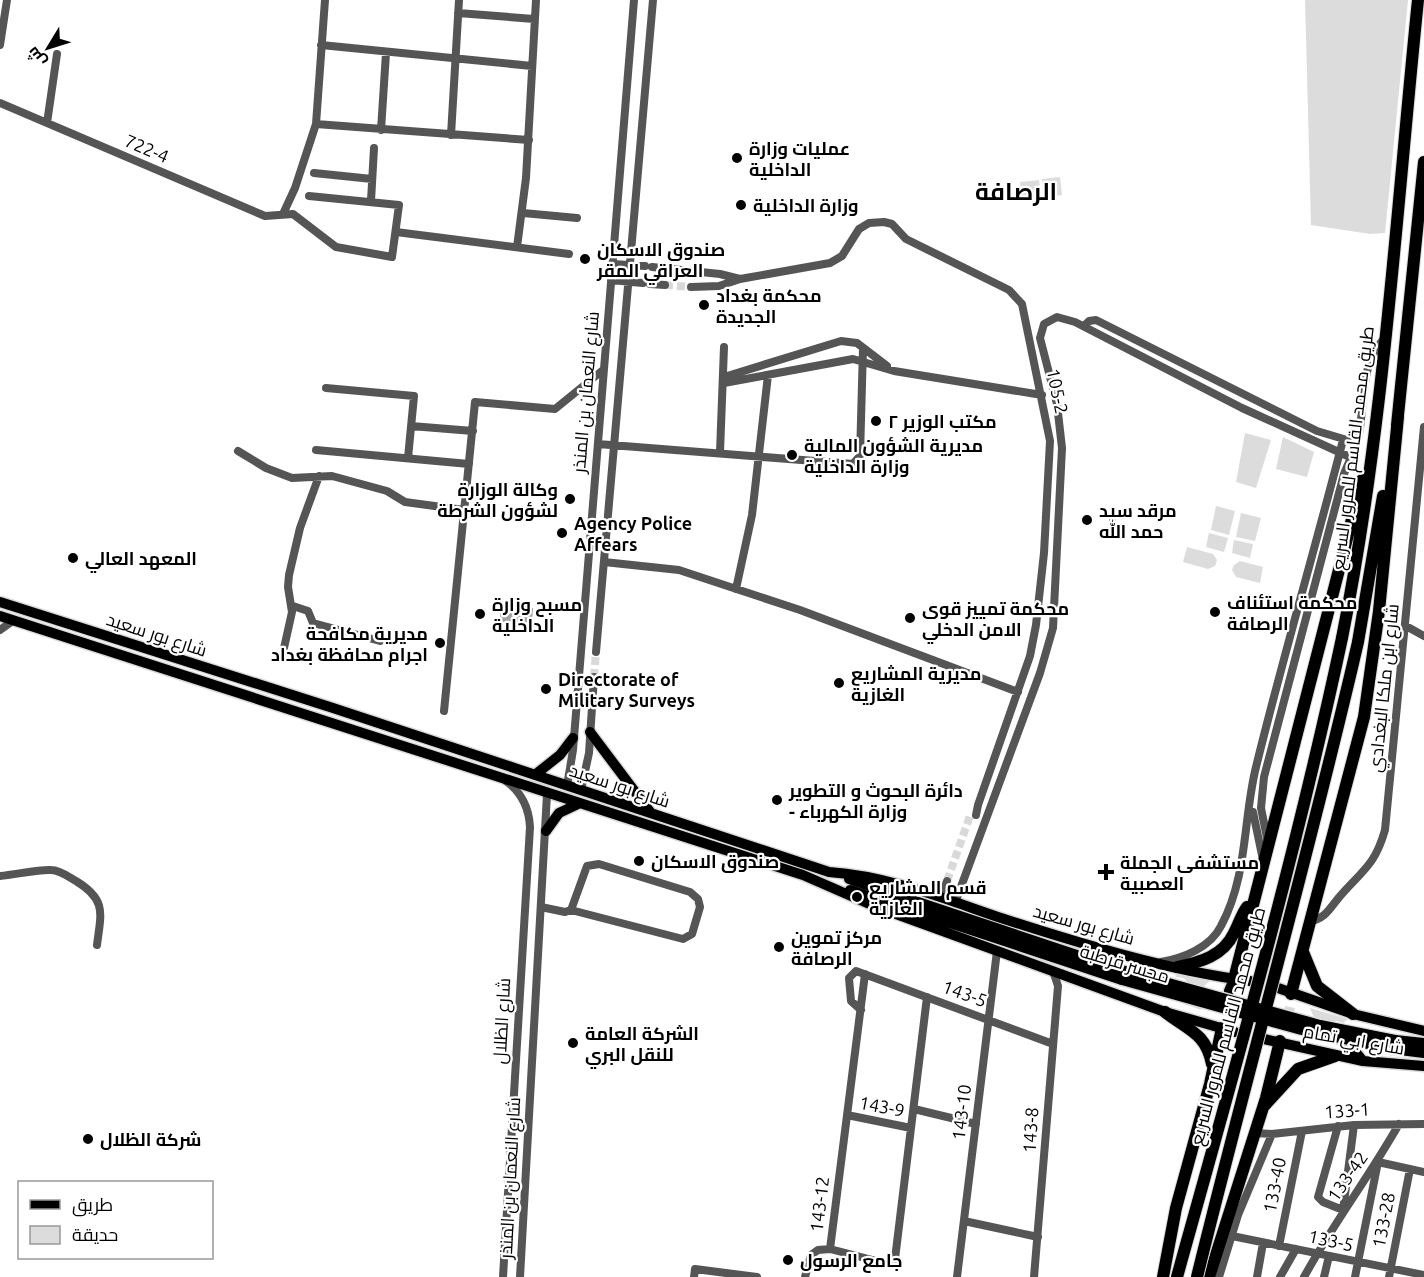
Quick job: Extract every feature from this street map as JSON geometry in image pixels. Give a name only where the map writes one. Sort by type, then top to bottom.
[{"type":"highway","name":"طريق محمد القاسم للمرور السريع","points":[[1177,1277],[1278,909],[1316,760],[1358,556],[1378,420],[1418,0]]},
{"type":"highway","name":"طريق محمد القاسم للمرور السريع","points":[[1197,1277],[1252,1051],[1330,765],[1358,642],[1398,417],[1424,162]]},
{"type":"highway","points":[[1292,994],[1364,717],[1379,611],[1398,417]]},
{"type":"highway","points":[[1232,985],[1378,420]]},
{"type":"highway","points":[[1177,967],[1204,961],[1220,951],[1232,938],[1244,911],[1254,899]]},
{"type":"highway","points":[[1302,951],[1317,986],[1356,1019]]},
{"type":"highway","points":[[1165,1012],[1202,1038],[1209,1051],[1213,1071]]},
{"type":"highway","points":[[1163,1277],[1184,1179],[1222,1028]]},
{"type":"highway","points":[[1209,1277],[1263,1107],[1280,1041]]},
{"type":"highway","points":[[1263,1107],[1298,1069],[1335,1056]]},
{"type":"main road","name":"شارع بور سعيد","points":[[0,602],[536,774],[829,872],[871,877],[1147,959],[1159,967]]},
{"type":"main road","name":"شارع بور سعيد","points":[[0,616],[821,882],[874,906],[1165,1012],[1235,1032]]},
{"type":"main road","points":[[590,732],[651,813]]},
{"type":"main road","points":[[536,774],[560,755],[573,738]]},
{"type":"main road","points":[[546,831],[559,813],[578,804]]},
{"type":"main road","name":"مجسر قرطبة","points":[[829,872],[1123,975]]},
{"type":"main road","name":"مجسر قرطبة","points":[[821,882],[1308,1032],[1394,1044],[1424,1053]]},
{"type":"main road","points":[[1159,967],[1177,967],[1232,985],[1250,981]]},
{"type":"main road","name":"شارع ابي تمام","points":[[1278,988],[1356,1019],[1376,1020],[1424,1031]]},
{"type":"main road","points":[[1141,1003],[1156,993]]},
{"type":"main road","points":[[1290,1007],[1292,994]]},
{"type":"main road","points":[[1222,1028],[1224,1011]]},
{"type":"main road","points":[[1280,1041],[1285,1028]]},
{"type":"main road","name":"شارع ابي تمام","points":[[1264,1039],[1363,1061],[1424,1066]]},
{"type":"main road","points":[[1348,1043],[1363,1061]]},
{"type":"main road","name":"مجسر قرطبة","points":[[1394,1044],[1424,1043]]},
{"type":"street","points":[[0,45],[7,0]]},
{"type":"street","points":[[283,214],[295,188],[316,124],[325,0]]},
{"type":"street","points":[[451,135],[459,0]]},
{"type":"street","points":[[517,247],[523,213],[529,140],[536,0]]},
{"type":"street","name":"شارع النعمان بن المنذر","points":[[567,786],[583,622],[634,0]]},
{"type":"street","name":"شارع النعمان بن المنذر","points":[[596,652],[653,0]]},
{"type":"street","points":[[458,13],[534,19]]},
{"type":"street","points":[[321,45],[532,66]]},
{"type":"street","points":[[381,130],[386,53]]},
{"type":"street","points":[[47,123],[57,54]]},
{"type":"street","name":"722-4","points":[[0,103],[265,216],[293,214],[336,247],[392,258],[396,232]]},
{"type":"street","points":[[624,127],[634,122],[639,125],[641,131]]},
{"type":"street","points":[[316,124],[529,140]]},
{"type":"street","points":[[370,201],[374,148]]},
{"type":"street","points":[[314,173],[372,179]]},
{"type":"street","points":[[309,196],[399,205],[396,232],[568,254]]},
{"type":"street","points":[[523,213],[577,218]]},
{"type":"street","name":"105-2","points":[[691,287],[712,288],[740,279],[830,263],[842,256],[855,233],[863,225],[888,223],[903,237],[1009,290],[1018,297],[1023,308],[1042,395],[1050,450],[1044,553],[1035,635],[1018,692],[974,814]]},
{"type":"street","name":"105-2","points":[[613,264],[648,266],[740,279]]},
{"type":"street","points":[[712,288],[713,274]]},
{"type":"street","points":[[611,280],[665,285]]},
{"type":"street","points":[[951,901],[968,873],[1040,673],[1053,628],[1062,448],[1057,405],[1040,338],[1040,331],[1047,321],[1057,317],[1084,326],[1325,448],[1352,458]]},
{"type":"street","points":[[1084,326],[1089,321],[1096,320],[1329,436],[1357,443]]},
{"type":"street","points":[[1269,843],[1261,808],[1263,777],[1344,474],[1357,443],[1369,359],[1376,346],[1386,336]]},
{"type":"street","points":[[724,380],[841,340],[853,342],[881,363],[901,373]]},
{"type":"street","points":[[720,452],[724,347]]},
{"type":"street","points":[[598,444],[850,464],[857,461],[860,456],[863,348]]},
{"type":"street","points":[[724,380],[768,375],[843,359],[862,361],[901,373],[1042,395]]},
{"type":"street","points":[[444,711],[475,402],[555,409],[603,370]]},
{"type":"street","points":[[736,589],[749,536],[768,375]]},
{"type":"street","points":[[1199,384],[1204,375]]},
{"type":"street","points":[[326,388],[414,396],[408,458]]},
{"type":"street","points":[[411,426],[473,431]]},
{"type":"street","name":"شارع ابن ملكا البغدادي","points":[[1310,921],[1323,917],[1343,892],[1364,873],[1382,841],[1388,817],[1424,427]]},
{"type":"street","points":[[1325,448],[1329,436]]},
{"type":"street","points":[[1159,967],[1192,953],[1214,936],[1221,926],[1245,851],[1256,766],[1343,440]]},
{"type":"street","points":[[316,450],[469,464]]},
{"type":"street","points":[[238,451],[266,468],[292,478],[319,476],[357,482],[387,491],[405,502],[464,510]]},
{"type":"street","points":[[284,648],[293,606],[288,588],[289,575],[300,528],[319,476]]},
{"type":"street","points":[[604,562],[666,567],[736,589],[1018,692]]},
{"type":"street","points":[[293,606],[308,611],[313,623],[380,640]]},
{"type":"street","points":[[0,630],[14,620]]},
{"type":"street","points":[[583,622],[599,623]]},
{"type":"street","points":[[1406,626],[1424,636]]},
{"type":"street","points":[[581,790],[587,765],[594,677]]},
{"type":"street","name":"شارع الظلال","points":[[501,778],[516,790],[529,813],[503,1277]]},
{"type":"street","name":"شارع النعمان بن المنذر","points":[[520,1277],[547,794]]},
{"type":"street","points":[[1251,796],[1257,840],[1264,861]]},
{"type":"street","points":[[524,915],[571,910],[684,939],[692,934],[700,907],[698,898],[690,892],[599,864],[587,866],[571,910]]},
{"type":"street","points":[[0,876],[51,870],[83,885],[96,895],[99,902],[97,945]]},
{"type":"street","points":[[950,882],[951,901]]},
{"type":"street","name":"143-10","points":[[957,1277],[997,951]]},
{"type":"street","points":[[861,1010],[851,1001],[849,978],[855,971],[865,975]]},
{"type":"street","name":"143-8","points":[[1034,1277],[1058,986],[1053,971]]},
{"type":"street","name":"143-5","points":[[865,975],[1053,1044]]},
{"type":"street","name":"143-12","points":[[865,975],[830,1249],[888,1264],[895,1259],[927,997]]},
{"type":"street","points":[[1058,986],[1069,977]]},
{"type":"street","points":[[514,1082],[530,1082]]},
{"type":"street","points":[[914,1109],[976,1124]]},
{"type":"street","name":"143-9","points":[[847,1115],[911,1128]]},
{"type":"street","name":"133-42","points":[[1304,1277],[1343,1210],[1378,1162],[1399,1124]]},
{"type":"street","name":"133-1","points":[[1255,1133],[1272,1134],[1354,1125],[1424,1124]]},
{"type":"street","points":[[1338,1126],[1318,1197],[1323,1202],[1343,1210],[1354,1125]]},
{"type":"street","name":"133-40","points":[[1279,1246],[1302,1131]]},
{"type":"street","points":[[1219,1277],[1232,1236],[1272,1134]]},
{"type":"street","points":[[510,1144],[527,1145]]},
{"type":"street","points":[[1355,1277],[1378,1162],[1424,1172]]},
{"type":"street","name":"133-28","points":[[1390,1273],[1410,1169]]},
{"type":"street","points":[[964,1221],[1038,1237]]},
{"type":"street","name":"133-5","points":[[1232,1236],[1358,1262],[1390,1273],[1423,1273]]},
{"type":"street","points":[[1257,1277],[1263,1243]]},
{"type":"street","points":[[805,1277],[811,1255],[818,1250],[830,1249]]},
{"type":"street","points":[[1280,1277],[1296,1249]]},
{"type":"street","points":[[1324,1277],[1329,1256]]},
{"type":"street","points":[[694,1277],[695,1269],[757,1277]]},
{"type":"green space","points":[[1305,0],[1408,0],[1385,233],[1370,234],[1311,225]]},
{"type":"green space","points":[[1060,177],[1062,195],[1044,197],[1042,179]]},
{"type":"green space","points":[[1039,180],[1041,198],[1022,200],[1020,182]]},
{"type":"green space","points":[[1245,433],[1271,440],[1256,488],[1236,482]]},
{"type":"green space","points":[[1283,437],[1314,452],[1307,477],[1276,469]]},
{"type":"green space","points":[[1216,506],[1235,511],[1229,535],[1211,530]]},
{"type":"green space","points":[[1241,513],[1261,518],[1255,541],[1236,537]]},
{"type":"green space","points":[[1209,533],[1228,538],[1224,552],[1206,547]]},
{"type":"green space","points":[[1234,540],[1253,544],[1250,558],[1232,553]]},
{"type":"green space","points":[[1187,547],[1213,554],[1217,560],[1215,566],[1208,569],[1183,562]]},
{"type":"green space","points":[[1240,561],[1263,567],[1260,583],[1236,577],[1232,570],[1234,565]]},
{"type":"green space","points":[[1174,971],[1210,980],[1198,993],[1201,1010],[1166,997],[1188,984],[1184,978],[1176,977]]},
{"type":"green space","points":[[1310,1008],[1348,1019],[1343,1023],[1337,1021],[1330,1023],[1342,1046],[1304,1038],[1317,1025]]},
{"type":"shaded area","points":[[500,607],[533,608],[532,623],[500,622]]},
{"type":"tunnel","points":[[665,285],[691,287]]},
{"type":"tunnel","points":[[594,677],[596,652]]},
{"type":"tunnel","points":[[947,881],[971,813]]},
{"type":"tunnel","points":[[1286,1025],[1290,1007]]},
{"type":"place","name":"عمليات وزارة الداخلية","points":[[737,158]]},
{"type":"place","name":"وزارة الداخلية","points":[[741,205]]},
{"type":"place","name":"صندوق الاسكان العراقي المقر","points":[[585,259]]},
{"type":"place","name":"محكمة بغداد الجديدة","points":[[704,305]]},
{"type":"place","name":"مكتب الوزير ٢","points":[[876,421]]},
{"type":"place","name":"مديرية الشؤون المالية وزارة الداخلية","points":[[792,455]]},
{"type":"place","name":"وكالة الوزارة لشؤون الشرطة","points":[[570,499]]},
{"type":"place","name":"مرقد سيد حمد الله","points":[[1087,520]]},
{"type":"place","name":"Agency Police Affears","points":[[562,533]]},
{"type":"place","name":"المعهد العالي","points":[[73,558]]},
{"type":"place","name":"محكمة استئناف الرصافة","points":[[1215,612]]},
{"type":"place","name":"مسبح وزارة الداخلية","points":[[480,614]]},
{"type":"place","name":"محكمة تمييز قوى الامن الدخلي","points":[[910,618]]},
{"type":"place","name":"مديرية مكافحة اجرام محافظة بغداد","points":[[440,643]]},
{"type":"place","name":"مديرية المشاريع الغازية","points":[[839,683]]},
{"type":"place","name":"Directorate of Military Surveys","points":[[546,689]]},
{"type":"place","name":"دائرة البحوث و التطوير - وزارة الكهرباء","points":[[777,800]]},
{"type":"place","name":"صندوق الاسكان","points":[[639,861]]},
{"type":"place","name":"مستشفى الجملة العصبية","points":[[1106,872]]},
{"type":"place","name":"قسم المشاريع الغازية","points":[[857,897]]},
{"type":"place","name":"مركز تموين الرصافة","points":[[779,947]]},
{"type":"place","name":"الشركة العامة للنقل البري","points":[[573,1043]]},
{"type":"place","name":"شركة الظلال","points":[[88,1139]]},
{"type":"place","name":"جامع الرسول","points":[[788,1260]]},
{"type":"district","name":"الرصافة","points":[[1016,191]]}]
